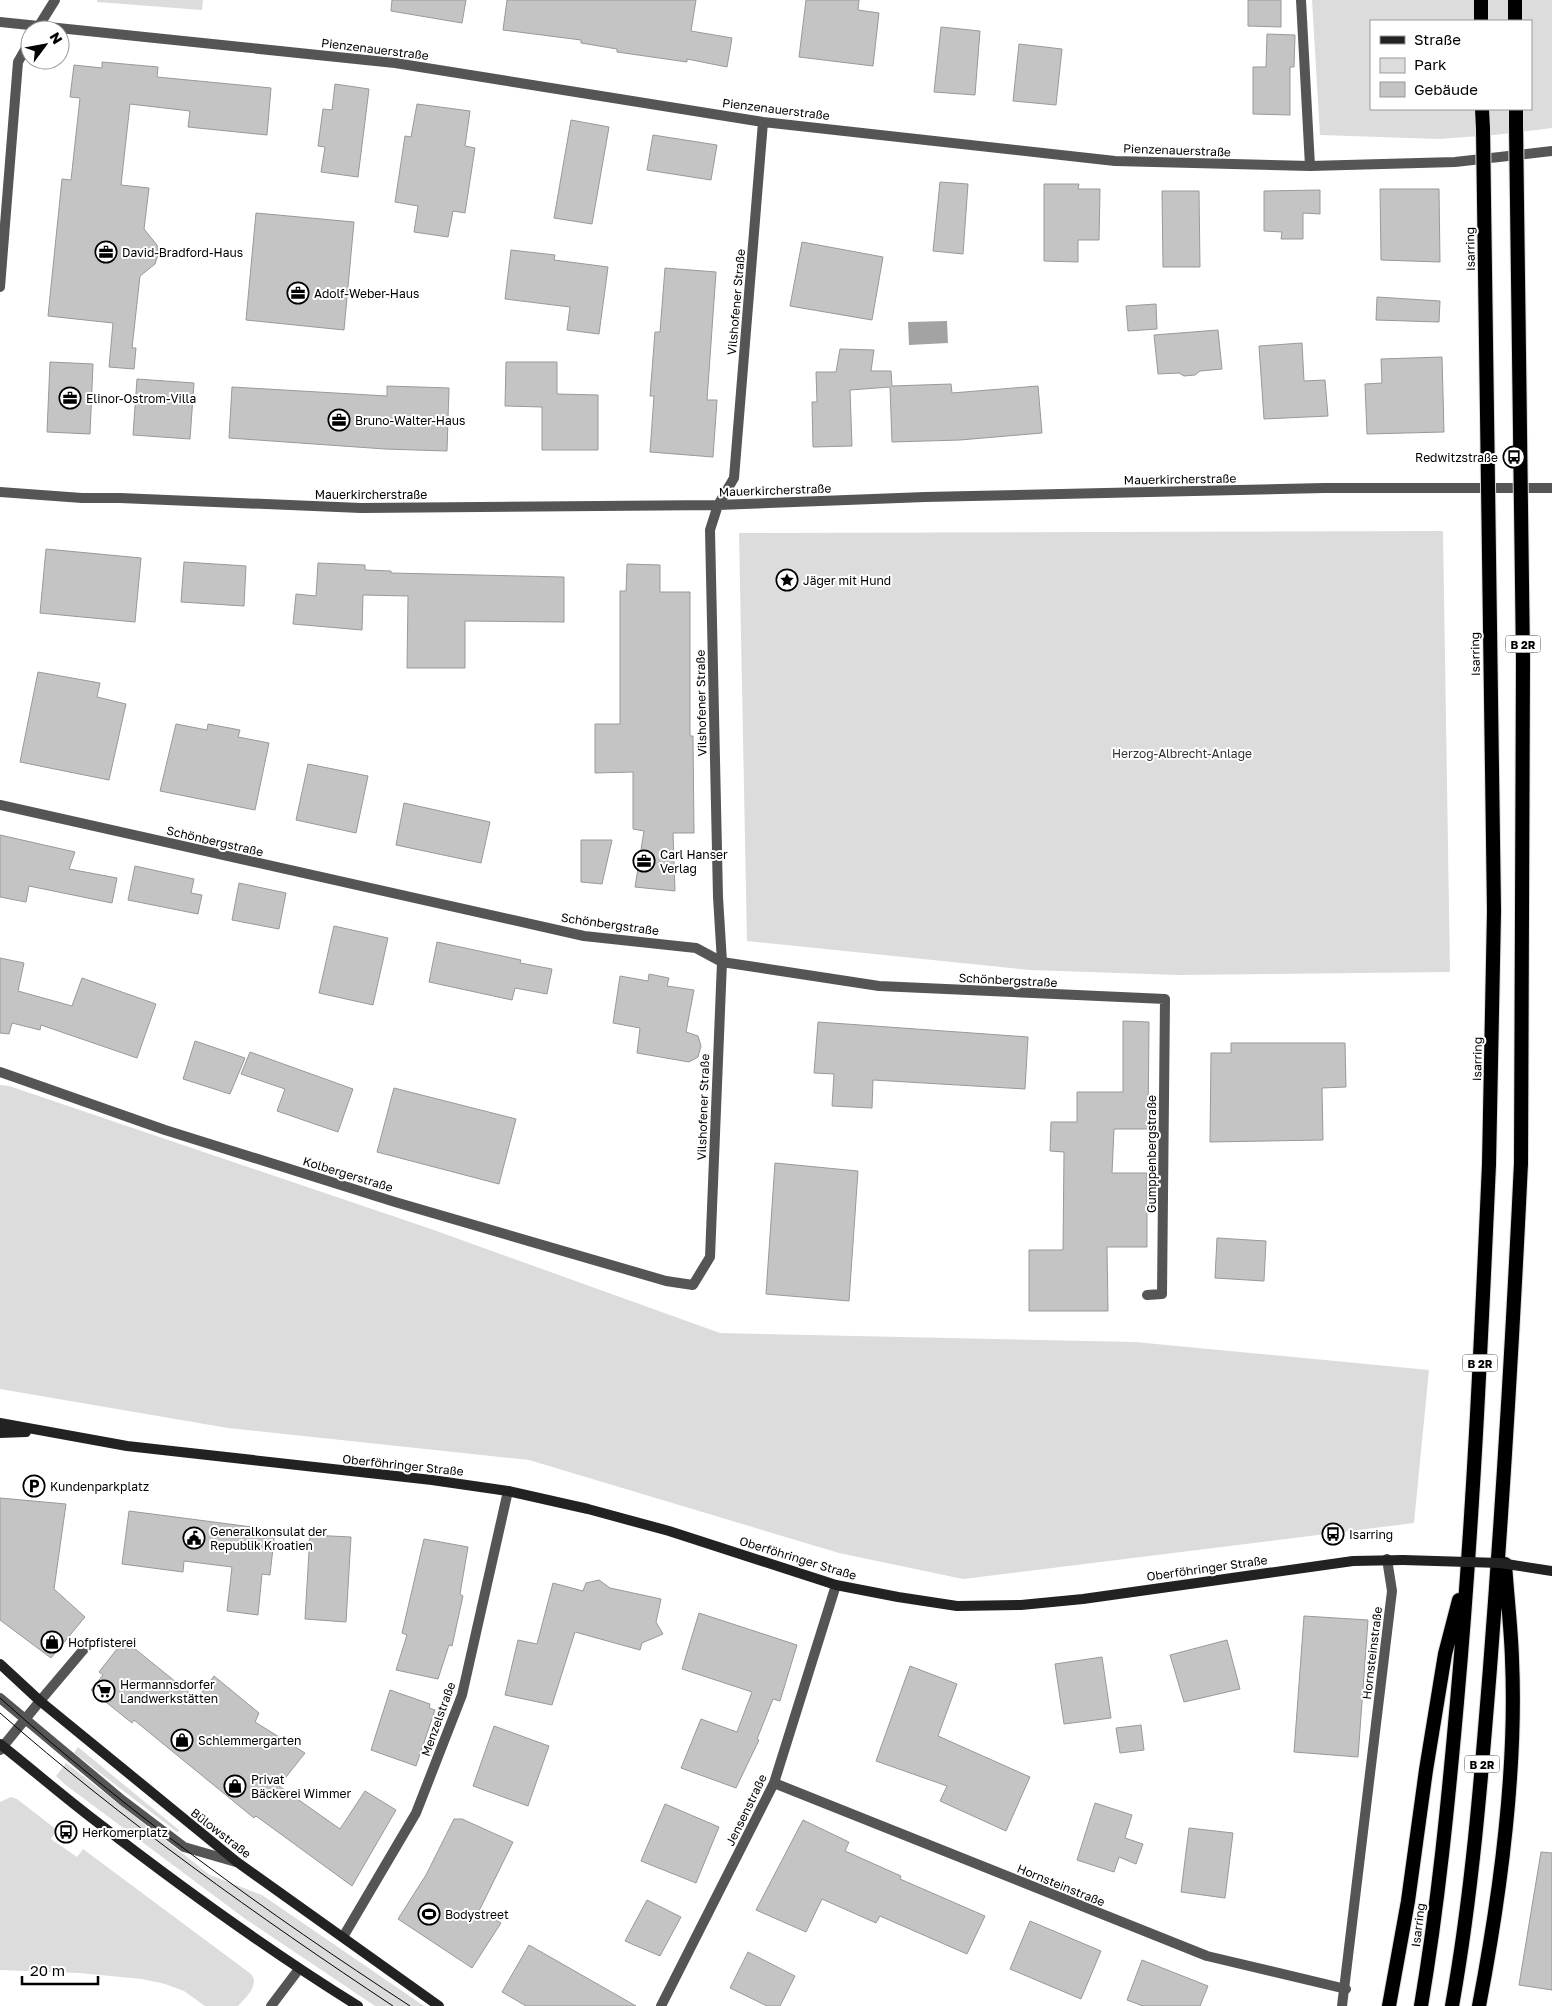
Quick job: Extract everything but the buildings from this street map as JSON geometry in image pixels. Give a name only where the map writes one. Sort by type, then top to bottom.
[{"type":"highway","points":[[1481,0],[1481,20]]},
{"type":"highway","points":[[1515,0],[1515,20]]},
{"type":"highway","name":"Isarring","points":[[1421,2006],[1430,1952],[1447,1816],[1469,1563],[1489,1164],[1494,911],[1482,110]]},
{"type":"highway","name":"B 2R","points":[[1452,2006],[1461,1956],[1477,1823],[1501,1521],[1521,1163],[1523,660],[1516,110]]},
{"type":"highway","points":[[1479,2006],[1488,1960],[1507,1819],[1511,1738],[1512,1659],[1501,1521]]},
{"type":"highway","points":[[1389,2006],[1408,1902],[1426,1770],[1445,1654],[1469,1563]]},
{"type":"main road","name":"Oberföhringer Straße","points":[[0,1423],[127,1446],[432,1480],[508,1491],[588,1509],[669,1531],[836,1585],[957,1606],[1021,1605],[1082,1599],[1330,1564],[1387,1559],[1500,1564],[1552,1571]]},
{"type":"main road","name":"Oberföhringer Straße","points":[[0,1433],[44,1432]]},
{"type":"main road","name":"Bülowstraße","points":[[0,1664],[40,1701],[237,1862],[439,2006]]},
{"type":"main road","points":[[1,1746],[99,1824],[249,1935],[358,2006]]},
{"type":"street","points":[[43,20],[55,0]]},
{"type":"street","points":[[1301,0],[1310,166]]},
{"type":"street","name":"Pienzenauerstraße","points":[[0,22],[20,25]]},
{"type":"street","name":"Pienzenauerstraße","points":[[70,31],[395,63],[763,122],[1115,161],[1310,166],[1455,162],[1552,152]]},
{"type":"street","points":[[0,287],[18,62],[20,59]]},
{"type":"street","name":"Vilshofener Straße","points":[[693,1285],[710,1257],[722,962],[718,896],[710,530],[718,505],[734,478],[763,122]]},
{"type":"street","name":"Mauerkircherstraße","points":[[0,492],[82,498],[361,508],[718,505],[1324,488],[1552,488]]},
{"type":"street","name":"Schönbergstraße","points":[[0,806],[584,936],[696,948],[722,962],[879,986],[1164,999]]},
{"type":"street","name":"Gumppenbergstraße","points":[[1147,1295],[1162,1294],[1164,999]]},
{"type":"street","name":"Kolbergerstraße","points":[[0,1072],[165,1130],[395,1202],[666,1281],[693,1285]]},
{"type":"street","name":"Menzelstraße","points":[[343,1937],[416,1813],[462,1695],[508,1491]]},
{"type":"street","name":"Hornsteinstraße","points":[[1342,2006],[1346,1989],[1392,1591],[1387,1559]]},
{"type":"street","name":"Jensenstraße","points":[[661,2006],[774,1783],[836,1585]]},
{"type":"street","points":[[1,1746],[84,1649]]},
{"type":"street","points":[[0,1698],[122,1800],[184,1847],[237,1862]]},
{"type":"street","name":"Hornsteinstraße","points":[[774,1783],[1206,1956],[1346,1989]]},
{"type":"street","points":[[271,2006],[299,1969]]},
{"type":"green space","points":[[97,0],[203,0],[202,10],[97,2]]},
{"type":"green space","points":[[1312,0],[1552,0],[1552,128],[1439,139],[1320,135]]},
{"type":"green space","name":"Herzog-Albrecht-Anlage","points":[[1443,531],[1450,972],[1178,975],[1030,970],[747,941],[739,533]]},
{"type":"green space","points":[[0,1085],[9,1086],[431,1229],[720,1333],[1135,1342],[1429,1370],[1414,1523],[963,1579],[839,1553],[529,1460],[228,1428],[0,1389]]},
{"type":"green space","points":[[78,1747],[179,1831],[177,1832],[74,1753]]},
{"type":"green space","points":[[66,1763],[210,1875],[262,1895],[424,2006],[375,2006],[244,1918],[67,1786],[56,1776]]},
{"type":"green space","points":[[11,1797],[17,1799],[57,1830],[51,1839],[77,1857],[83,1849],[251,1974],[254,1982],[253,1987],[245,1999],[238,2006],[205,2006],[184,1991],[165,1984],[142,1979],[79,1973],[0,1970],[0,1802]]},
{"type":"shaded area","points":[[947,321],[948,343],[909,345],[908,322]]},
{"type":"tram line","points":[[0,1698],[98,1781],[199,1860],[303,1935],[410,2006]]},
{"type":"tram line","points":[[0,1713],[94,1792],[192,1866],[241,1902],[393,2006]]},
{"type":"place","name":"David-Bradford-Haus","points":[[106,252]]},
{"type":"place","name":"Adolf-Weber-Haus","points":[[298,293]]},
{"type":"place","name":"Elinor-Ostrom-Villa","points":[[70,398]]},
{"type":"place","name":"Bruno-Walter-Haus","points":[[339,420]]},
{"type":"place","name":"Redwitzstraße","points":[[1514,457]]},
{"type":"place","name":"Jäger mit Hund","points":[[787,580]]},
{"type":"place","name":"Carl Hanser Verlag","points":[[644,861]]},
{"type":"place","name":"Kundenparkplatz","points":[[34,1486]]},
{"type":"place","name":"Isarring","points":[[1333,1534]]},
{"type":"place","name":"Generalkonsulat der Republik Kroatien","points":[[194,1538]]},
{"type":"place","name":"Hofpfisterei","points":[[52,1642]]},
{"type":"place","name":"Hermannsdorfer Landwerkstätten","points":[[104,1691]]},
{"type":"place","name":"Schlemmergarten","points":[[182,1740]]},
{"type":"place","name":"Privat Bäckerei Wimmer","points":[[235,1786]]},
{"type":"place","name":"Herkomerplatz","points":[[66,1832]]},
{"type":"place","name":"Bodystreet","points":[[429,1914]]}]
